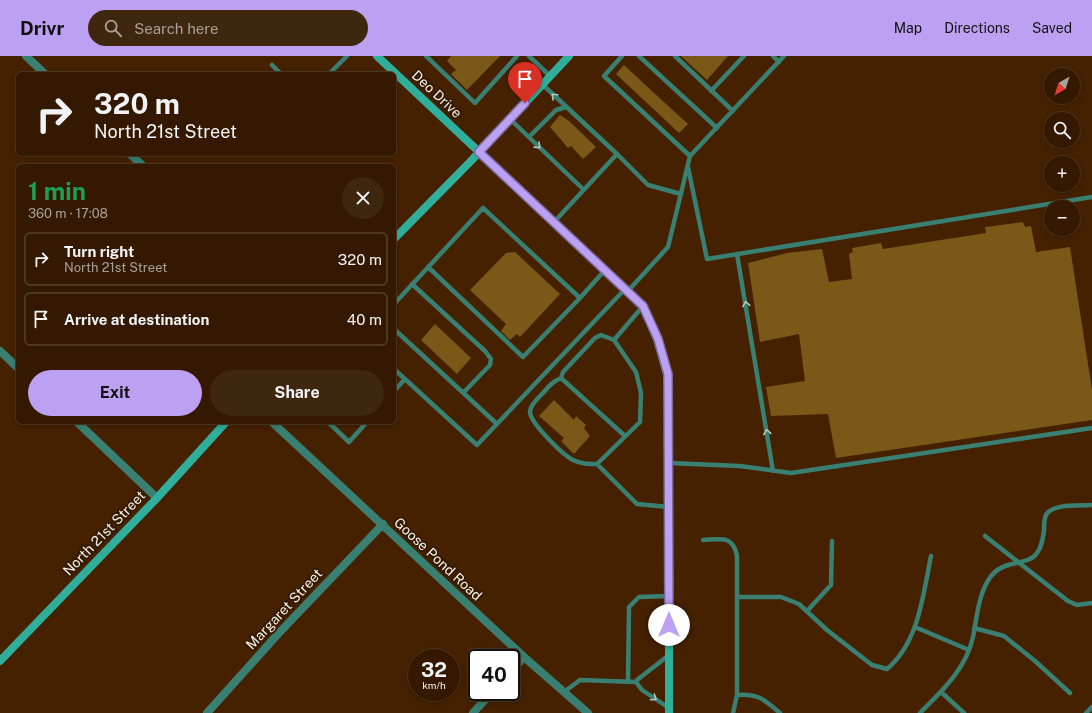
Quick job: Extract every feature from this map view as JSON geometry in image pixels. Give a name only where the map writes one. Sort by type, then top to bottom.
[{"type":"street","points":[[26,56],[43,72]]},
{"type":"street","name":"Deo Drive","points":[[377,56],[394,72]]},
{"type":"street","points":[[396,237],[479,152],[569,56]]},
{"type":"street","name":"Deo Drive","points":[[396,74],[643,306]]},
{"type":"street","points":[[132,156],[141,164]]},
{"type":"street","points":[[643,306],[658,339],[668,374],[669,710]]},
{"type":"street","points":[[0,351],[16,366]]},
{"type":"street","points":[[79,424],[157,498]]},
{"type":"street","name":"North 21st Street","points":[[0,661],[157,498],[224,424]]},
{"type":"street","name":"Goose Pond Road","points":[[274,424],[524,657],[588,713]]},
{"type":"street","name":"Margaret Street","points":[[206,713],[278,634],[383,524]]},
{"type":"street","points":[[520,662],[524,657]]},
{"type":"street","points":[[473,713],[484,701]]},
{"type":"lane","points":[[331,72],[346,56]]},
{"type":"lane","points":[[426,56],[475,103],[517,56]]},
{"type":"lane","points":[[529,56],[550,76]]},
{"type":"lane","points":[[622,56],[604,76],[690,156]]},
{"type":"lane","points":[[639,56],[717,128]]},
{"type":"lane","points":[[675,56],[733,111]]},
{"type":"lane","points":[[711,91],[744,56]]},
{"type":"lane","points":[[773,56],[779,62]]},
{"type":"lane","points":[[396,371],[477,445],[668,248],[690,156],[784,56]]},
{"type":"lane","points":[[272,65],[279,72]]},
{"type":"lane","points":[[542,85],[617,154],[648,185],[681,194]]},
{"type":"lane","points":[[529,137],[556,110],[566,107]]},
{"type":"lane","points":[[510,119],[584,190]]},
{"type":"lane","points":[[554,222],[617,154]]},
{"type":"lane","points":[[688,167],[707,259],[1092,197]]},
{"type":"lane","points":[[396,302],[483,208],[580,298]]},
{"type":"lane","points":[[737,254],[774,471]]},
{"type":"lane","points":[[428,268],[523,357],[605,270]]},
{"type":"lane","points":[[412,284],[485,351],[491,359],[490,365],[463,392]]},
{"type":"lane","points":[[614,340],[643,306]]},
{"type":"lane","points":[[396,331],[497,424]]},
{"type":"lane","points":[[601,335],[614,340],[636,372],[641,393],[640,422],[597,464],[583,464],[572,460],[535,425],[531,417],[530,410],[534,403],[555,380],[561,378],[563,372],[595,338],[601,335]]},
{"type":"lane","points":[[561,378],[625,436]]},
{"type":"lane","points":[[396,389],[405,379]]},
{"type":"lane","points":[[330,424],[349,442],[365,424]]},
{"type":"lane","points":[[669,464],[740,466],[791,473],[1092,428]]},
{"type":"lane","points":[[597,464],[637,504],[669,506]]},
{"type":"lane","points":[[920,713],[941,692],[962,667],[968,650],[983,591],[989,578],[1004,565],[1030,559],[1037,554],[1043,541],[1045,516],[1049,512],[1057,507],[1092,505]]},
{"type":"lane","points":[[985,536],[1068,601],[1077,605],[1092,603]]},
{"type":"lane","points":[[703,540],[726,539],[735,546],[737,556],[737,695],[733,713]]},
{"type":"lane","points":[[807,611],[831,585],[832,541]]},
{"type":"lane","points":[[738,597],[781,597],[799,604],[827,630],[878,668],[887,669],[895,663],[904,650],[915,627],[931,556]]},
{"type":"lane","points":[[628,682],[629,606],[639,597],[669,596]]},
{"type":"lane","points":[[915,627],[968,650]]},
{"type":"lane","points":[[974,628],[1004,636],[1035,661],[1070,693]]},
{"type":"lane","points":[[564,692],[580,680],[636,682],[669,655]]},
{"type":"lane","points":[[636,682],[642,690],[669,710]]},
{"type":"lane","points":[[941,692],[964,713]]},
{"type":"lane","points":[[737,695],[749,694],[761,697],[780,713]]},
{"type":"lane","points":[[1086,713],[1092,707]]},
{"type":"building","points":[[451,56],[500,56],[467,90],[451,74],[456,70],[447,61]]},
{"type":"building","points":[[681,56],[728,56],[707,80]]},
{"type":"building","points":[[624,65],[688,124],[679,133],[616,74]]},
{"type":"building","points":[[560,115],[569,121],[596,147],[583,159],[571,146],[568,148],[550,127]]},
{"type":"building","points":[[1023,222],[1025,227],[1031,226],[1036,252],[1070,247],[1092,390],[1092,420],[836,458],[828,414],[771,416],[766,387],[805,381],[799,334],[760,342],[748,263],[787,253],[822,249],[829,282],[852,279],[849,254],[853,252],[852,248],[881,243],[883,249],[986,233],[985,227]]},
{"type":"building","points":[[515,252],[560,294],[520,337],[517,334],[510,340],[501,331],[506,324],[470,290],[506,253]]},
{"type":"building","points":[[435,324],[471,358],[457,374],[421,340]]},
{"type":"building","points":[[554,400],[574,420],[576,416],[586,425],[584,428],[590,436],[574,454],[561,441],[564,438],[539,416]]},
{"type":"route","points":[[525,103],[479,152],[643,306],[658,339],[668,374],[669,625]]}]
